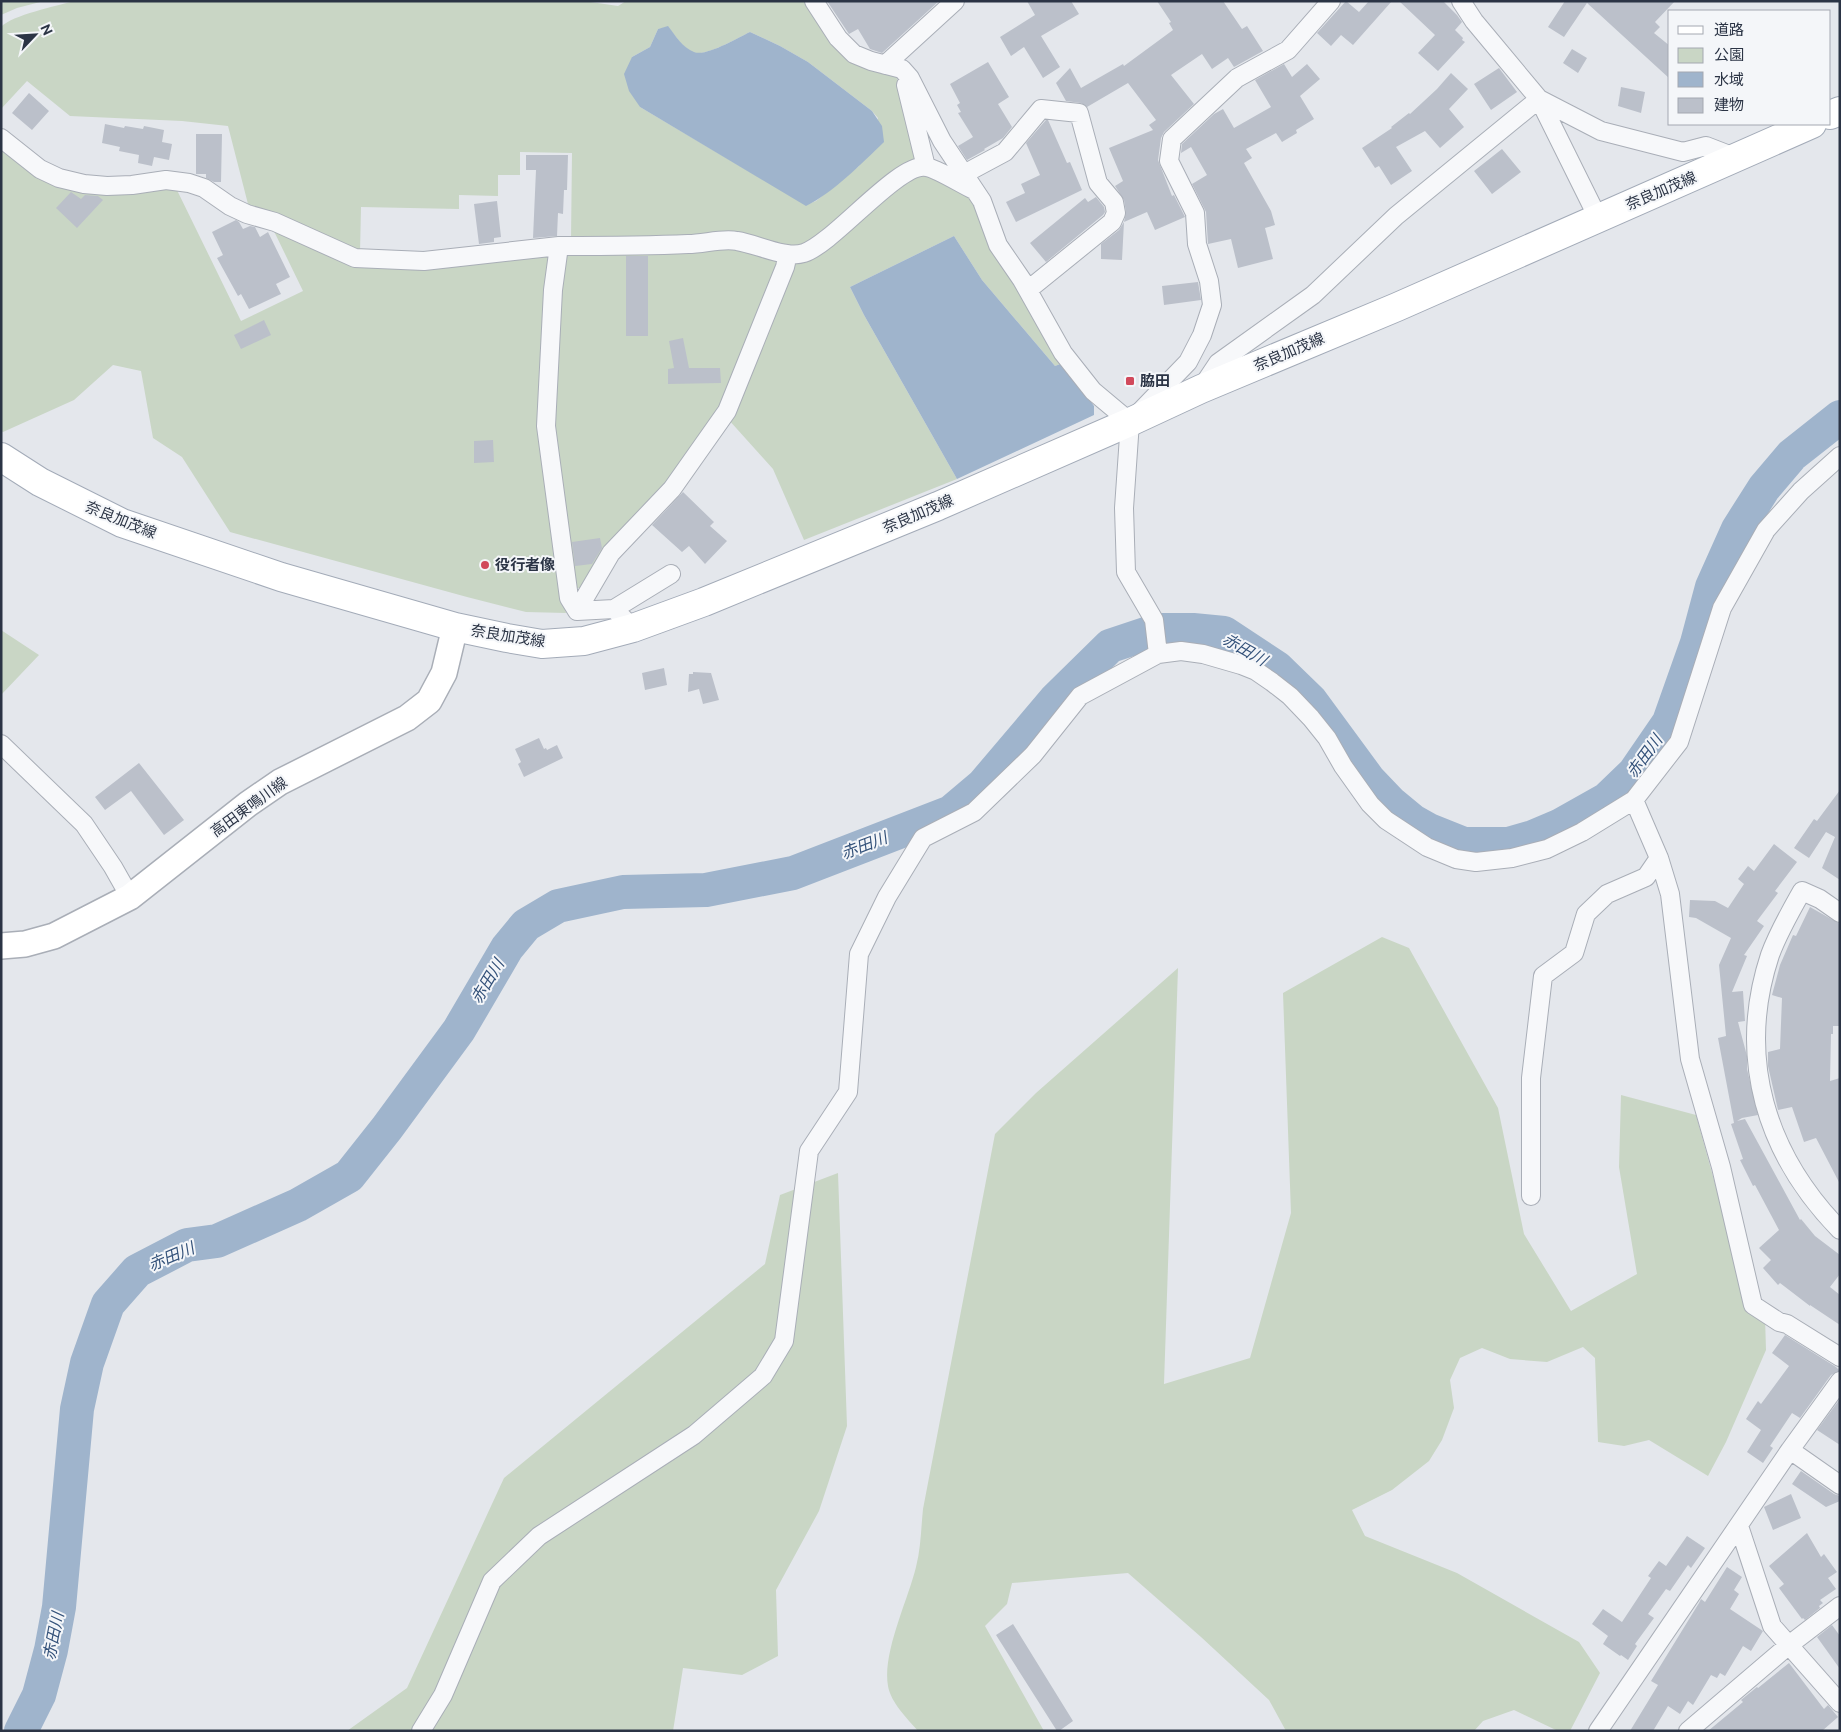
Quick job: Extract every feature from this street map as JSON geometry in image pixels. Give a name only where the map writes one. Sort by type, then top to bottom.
[{"type":"main road","name":"奈良加茂線","points":[[1,457],[40,482],[122,523],[280,577],[455,627],[542,644],[584,641],[633,628],[704,602],[920,513],[1130,422],[1201,389],[1397,307],[1810,125]]},
{"type":"main road","name":"高田東鳴川線","points":[[1,946],[25,944],[54,936],[130,897],[248,804],[280,782],[407,718],[429,701],[444,673],[455,627]]},
{"type":"street","points":[[814,1],[838,38],[854,54],[893,67],[910,78],[942,141],[982,202],[998,245],[1028,290],[1063,353],[1093,391],[1130,422]]},
{"type":"street","points":[[893,67],[955,1]]},
{"type":"street","points":[[1158,654],[1154,620],[1126,572],[1124,508],[1130,422],[1188,362],[1202,335],[1212,305],[1209,281],[1197,244],[1195,213],[1169,161],[1172,139],[1237,78],[1288,50],[1331,1]]},
{"type":"street","points":[[1461,1],[1474,21],[1539,98],[1598,218]]},
{"type":"street","points":[[893,67],[926,167]]},
{"type":"street","points":[[1539,98],[1601,131],[1683,152],[1706,146],[1737,158]]},
{"type":"street","points":[[1201,389],[1218,364],[1312,295],[1396,216],[1539,98]]},
{"type":"street","points":[[964,174],[1005,152],[1041,109],[1078,113],[1098,182],[1114,202],[1116,213],[1112,222],[1028,290]]},
{"type":"street","points":[[1,138],[40,169],[58,178],[84,184],[107,186],[132,185],[166,180],[189,183],[204,188],[230,206],[247,214],[276,222],[356,258],[424,261],[559,246],[691,244],[735,240],[788,254],[805,253],[916,167],[926,167],[974,190]]},
{"type":"street","points":[[559,246],[553,290],[546,426],[569,598],[576,611]]},
{"type":"street","points":[[576,611],[611,553],[672,489],[728,411],[785,267],[788,254]]},
{"type":"street","points":[[421,1731],[443,1695],[492,1581],[539,1536],[694,1435],[762,1376],[784,1341],[809,1151],[848,1092],[859,954],[887,897],[923,838],[974,812],[1033,755],[1080,696],[1158,654],[1181,651],[1203,654],[1241,665],[1256,671],[1290,696],[1327,738],[1343,766],[1370,804],[1386,820],[1427,848],[1456,859],[1476,862],[1512,858],[1547,849],[1582,832],[1634,800],[1679,742],[1722,608],[1766,530],[1801,491],[1840,456]]},
{"type":"street","points":[[576,611],[614,609],[671,574]]},
{"type":"street","points":[[614,609],[633,628]]},
{"type":"street","points":[[1,744],[84,824],[113,866],[130,897]]},
{"type":"street","points":[[1634,800],[1659,858],[1670,894],[1690,1059],[1721,1167],[1753,1305],[1840,1357]]},
{"type":"street","points":[[1531,1196],[1531,1078],[1543,976],[1574,953],[1586,914],[1607,894],[1646,877],[1659,858]]},
{"type":"street","points":[[1840,913],[1820,899],[1802,890],[1770,955],[1759,1002],[1757,1052],[1764,1100],[1770,1124],[1780,1148],[1807,1193],[1840,1230]]},
{"type":"street","points":[[1598,1731],[1790,1450],[1840,1381]]},
{"type":"street","points":[[1790,1450],[1840,1485]]},
{"type":"street","points":[[1739,1526],[1772,1626],[1840,1703]]},
{"type":"street","points":[[1688,1731],[1789,1645],[1840,1606]]},
{"type":"green space","points":[[1,1],[44,1],[17,8],[1,15]]},
{"type":"green space","points":[[74,1],[584,1],[618,6],[626,1],[807,1],[831,36],[895,75],[905,94],[921,162],[803,247],[571,240],[572,153],[520,152],[520,175],[498,175],[498,196],[459,195],[459,209],[361,207],[360,253],[249,208],[228,126],[182,121],[70,116],[27,81],[1,109],[1,27],[24,15]],"holes":[[[668,27],[682,44],[692,52],[698,53],[713,50],[750,32],[808,62],[872,111],[878,118],[859,166],[816,201],[806,205],[640,107],[632,57],[650,47],[658,29]]]},
{"type":"green space","points":[[1,142],[39,171],[174,184],[241,321],[303,291],[270,223],[355,261],[556,249],[550,290],[560,589],[566,613],[526,612],[230,532],[182,457],[153,438],[141,371],[113,365],[74,400],[3,432],[1,431]]},
{"type":"green space","points":[[917,172],[969,193],[1063,363],[1055,366],[982,280],[954,236],[850,287],[957,479],[804,540],[773,469],[728,419],[791,259]]},
{"type":"green space","points":[[735,245],[784,258],[722,413],[582,588],[574,588],[552,426],[564,251]]},
{"type":"green space","points":[[1,630],[39,655],[1,695]]},
{"type":"green space","points":[[1382,937],[1409,948],[1498,1108],[1524,1234],[1571,1311],[1637,1274],[1619,1167],[1621,1095],[1696,1115],[1749,1307],[1765,1317],[1766,1350],[1726,1442],[1708,1476],[1649,1440],[1624,1446],[1598,1442],[1595,1358],[1583,1347],[1547,1362],[1510,1359],[1482,1348],[1460,1358],[1450,1380],[1454,1408],[1442,1440],[1429,1461],[1392,1490],[1352,1510],[1365,1536],[1457,1573],[1579,1642],[1600,1673],[1570,1731],[1558,1731],[1514,1710],[1483,1721],[1474,1731],[1286,1731],[1269,1700],[1128,1573],[1012,1583],[1007,1604],[985,1626],[1044,1731],[918,1731],[892,1698],[888,1686],[887,1673],[892,1643],[918,1560],[923,1509],[995,1134],[1036,1093],[1178,968],[1164,1384],[1250,1358],[1291,1213],[1283,993]]},
{"type":"green space","points":[[838,1173],[847,1426],[819,1511],[776,1590],[778,1656],[742,1675],[683,1668],[673,1731],[347,1731],[407,1688],[504,1478],[765,1264],[780,1195]]},
{"type":"water","points":[[668,26],[683,44],[690,50],[699,53],[714,49],[750,32],[780,46],[808,62],[872,111],[882,126],[884,142],[837,185],[806,206],[640,107],[629,91],[624,74],[632,57],[650,47],[658,29]]},
{"type":"water","points":[[954,236],[982,280],[1055,366],[1063,363],[1094,406],[1094,415],[957,479],[850,287]]},
{"type":"building","points":[[827,1],[939,1],[882,53],[870,49],[858,29],[849,34]]},
{"type":"building","points":[[1027,1],[1071,1],[1079,14],[1041,36],[1060,67],[1043,78],[1024,47],[1011,56],[1000,37],[1035,15]]},
{"type":"building","points":[[1157,1],[1223,1],[1242,29],[1247,26],[1263,51],[1234,67],[1228,58],[1212,69],[1202,54],[1171,75],[1194,104],[1164,132],[1161,138],[1158,160],[1172,196],[1174,195],[1185,217],[1155,230],[1147,212],[1124,222],[1126,212],[1124,200],[1115,186],[1123,181],[1109,148],[1153,130],[1149,125],[1156,120],[1128,83],[1087,107],[1081,103],[1066,101],[1056,83],[1070,68],[1081,88],[1123,64],[1124,66],[1173,30],[1169,23],[1171,22]]},
{"type":"building","points":[[1346,1],[1359,12],[1369,1],[1392,1],[1353,45],[1341,35],[1331,46],[1317,33]]},
{"type":"building","points":[[1399,1],[1443,1],[1462,22],[1455,30],[1465,42],[1438,71],[1418,53],[1435,35]]},
{"type":"building","points":[[1565,1],[1675,1],[1655,22],[1660,27],[1654,33],[1668,44],[1668,77],[1587,3],[1564,37],[1548,27]]},
{"type":"building","points":[[1572,49],[1587,58],[1578,73],[1563,63]]},
{"type":"building","points":[[988,62],[1009,97],[998,104],[1012,127],[1003,138],[967,160],[958,146],[973,137],[958,113],[961,112],[957,105],[960,103],[950,84]]},
{"type":"building","points":[[1284,64],[1292,77],[1307,64],[1320,79],[1300,96],[1314,119],[1296,130],[1297,133],[1282,142],[1276,133],[1246,149],[1252,158],[1244,163],[1271,211],[1275,225],[1265,228],[1273,259],[1238,268],[1231,239],[1208,244],[1206,212],[1192,184],[1207,175],[1191,147],[1181,153],[1182,144],[1214,114],[1223,109],[1234,128],[1271,107],[1255,80]]},
{"type":"building","points":[[1499,68],[1517,92],[1491,110],[1474,84]]},
{"type":"building","points":[[1451,73],[1468,89],[1449,109],[1464,127],[1440,148],[1425,131],[1396,147],[1412,171],[1391,185],[1379,166],[1375,168],[1362,148],[1410,114]]},
{"type":"building","points":[[1621,87],[1645,92],[1641,113],[1618,106]]},
{"type":"building","points":[[29,93],[49,111],[32,130],[12,113]]},
{"type":"building","points":[[1048,120],[1067,163],[1070,162],[1082,190],[1016,222],[1006,202],[1025,193],[1021,184],[1040,175],[1026,143]]},
{"type":"building","points":[[105,124],[124,128],[125,126],[143,129],[144,126],[164,130],[162,142],[172,144],[169,160],[154,157],[152,166],[138,163],[139,155],[119,151],[120,147],[102,143]]},
{"type":"building","points":[[196,134],[222,134],[221,182],[214,182],[206,178],[206,174],[196,174]]},
{"type":"building","points":[[1502,149],[1521,172],[1492,194],[1474,171]]},
{"type":"building","points":[[526,155],[568,155],[567,190],[564,190],[563,214],[558,213],[557,236],[533,238],[536,170],[526,170]]},
{"type":"building","points":[[71,192],[81,199],[85,195],[98,196],[103,200],[77,228],[56,208]]},
{"type":"building","points":[[1096,197],[1104,207],[1105,212],[1103,215],[1046,262],[1030,243],[1085,198],[1088,202]]},
{"type":"building","points":[[497,201],[501,237],[494,238],[494,242],[479,244],[474,204]]},
{"type":"building","points":[[236,220],[243,229],[250,226],[255,227],[260,237],[268,232],[290,277],[276,284],[281,294],[249,309],[241,294],[238,296],[217,258],[223,255],[212,232]]},
{"type":"building","points":[[1124,222],[1122,260],[1101,259],[1101,244],[1119,230]]},
{"type":"building","points":[[626,256],[648,256],[648,336],[626,336]]},
{"type":"building","points":[[1198,282],[1201,300],[1164,305],[1162,286]]},
{"type":"building","points":[[264,320],[271,335],[241,349],[234,335]]},
{"type":"building","points":[[683,338],[689,368],[720,368],[721,383],[668,384],[668,369],[674,368],[669,341]]},
{"type":"building","points":[[493,440],[494,462],[474,463],[474,441]]},
{"type":"building","points":[[683,492],[714,522],[710,526],[727,541],[705,564],[689,546],[682,552],[652,525]]},
{"type":"building","points":[[600,538],[602,548],[592,564],[575,566],[572,542]]},
{"type":"building","points":[[664,668],[667,685],[645,690],[642,673]]},
{"type":"building","points":[[693,672],[711,673],[719,700],[703,704],[699,689],[688,692],[689,674],[693,674]]},
{"type":"building","points":[[539,738],[544,749],[546,748],[547,750],[557,745],[563,758],[524,777],[518,764],[521,762],[515,749]]},
{"type":"building","points":[[139,763],[184,820],[164,835],[131,791],[105,810],[95,797]]},
{"type":"building","points":[[1840,790],[1840,880],[1822,868],[1835,837],[1826,832],[1809,858],[1794,848],[1814,819],[1817,821]]},
{"type":"building","points":[[1774,844],[1797,862],[1775,891],[1778,893],[1757,921],[1764,926],[1744,955],[1747,956],[1732,992],[1743,991],[1745,1021],[1738,1022],[1747,1056],[1747,1069],[1758,1115],[1742,1118],[1737,1121],[1745,1119],[1800,1220],[1815,1236],[1840,1255],[1840,1274],[1830,1287],[1840,1295],[1840,1325],[1810,1306],[1780,1283],[1778,1285],[1763,1268],[1771,1260],[1759,1248],[1779,1230],[1740,1160],[1743,1159],[1731,1124],[1734,1123],[1718,1038],[1726,1036],[1719,965],[1731,938],[1696,918],[1689,917],[1690,900],[1715,901],[1728,908],[1744,884],[1738,879],[1748,866],[1754,871]]},
{"type":"building","points":[[1810,907],[1840,924],[1840,1026],[1833,1026],[1833,1034],[1831,1034],[1830,1081],[1840,1078],[1840,1184],[1816,1138],[1804,1142],[1792,1107],[1778,1110],[1768,1066],[1768,1052],[1780,1049],[1782,998],[1772,995],[1780,965],[1793,935],[1796,936]]},
{"type":"building","points":[[1785,1335],[1840,1371],[1831,1375],[1800,1418],[1792,1413],[1770,1446],[1773,1448],[1763,1463],[1747,1452],[1761,1430],[1746,1419],[1758,1401],[1761,1404],[1789,1366],[1772,1353]]},
{"type":"building","points":[[1840,1399],[1840,1445],[1817,1430]]},
{"type":"building","points":[[1801,1471],[1834,1494],[1840,1496],[1840,1501],[1826,1507],[1792,1484]]},
{"type":"building","points":[[1791,1494],[1801,1518],[1773,1530],[1764,1507]]},
{"type":"building","points":[[1807,1533],[1821,1557],[1824,1554],[1837,1572],[1828,1578],[1836,1589],[1820,1600],[1823,1603],[1819,1606],[1820,1608],[1805,1620],[1802,1619],[1779,1588],[1784,1584],[1769,1566]]},
{"type":"building","points":[[1687,1536],[1705,1548],[1691,1568],[1688,1565],[1670,1591],[1666,1589],[1648,1614],[1654,1618],[1635,1644],[1637,1646],[1628,1660],[1620,1656],[1603,1644],[1608,1636],[1592,1624],[1603,1609],[1622,1622],[1651,1578],[1648,1576],[1659,1561],[1666,1566]]},
{"type":"building","points":[[1727,1567],[1742,1577],[1734,1590],[1739,1594],[1730,1609],[1763,1631],[1751,1651],[1743,1646],[1725,1676],[1720,1673],[1717,1678],[1711,1675],[1693,1705],[1688,1701],[1680,1714],[1668,1706],[1653,1731],[1630,1731],[1658,1685],[1651,1681],[1701,1599],[1705,1602]]},
{"type":"building","points":[[1013,1624],[1073,1721],[1059,1731],[1057,1731],[996,1635]]},
{"type":"building","points":[[1832,1625],[1840,1636],[1840,1669],[1817,1637]]},
{"type":"building","points":[[1789,1663],[1824,1709],[1828,1705],[1838,1717],[1822,1731],[1708,1731],[1743,1702],[1741,1700]]},
{"type":"waterway","name":"赤田川","points":[[21,1731],[39,1695],[51,1650],[59,1607],[77,1409],[87,1363],[108,1304],[137,1271],[187,1245],[217,1241],[298,1205],[349,1176],[459,1030],[507,948],[526,925],[558,906],[623,892],[706,890],[793,873],[951,812],[983,785],[1055,700],[1110,646],[1158,630],[1193,630],[1224,633],[1277,668],[1311,701],[1369,780],[1390,802],[1413,821],[1429,830],[1464,844],[1508,844],[1533,837],[1559,826],[1607,799],[1634,773],[1669,722],[1697,643],[1712,587],[1738,529],[1764,488],[1792,455],[1840,417]]},
{"type":"place","name":"脇田","points":[[1130,381]]},
{"type":"place","name":"役行者像","points":[[485,565]]}]
